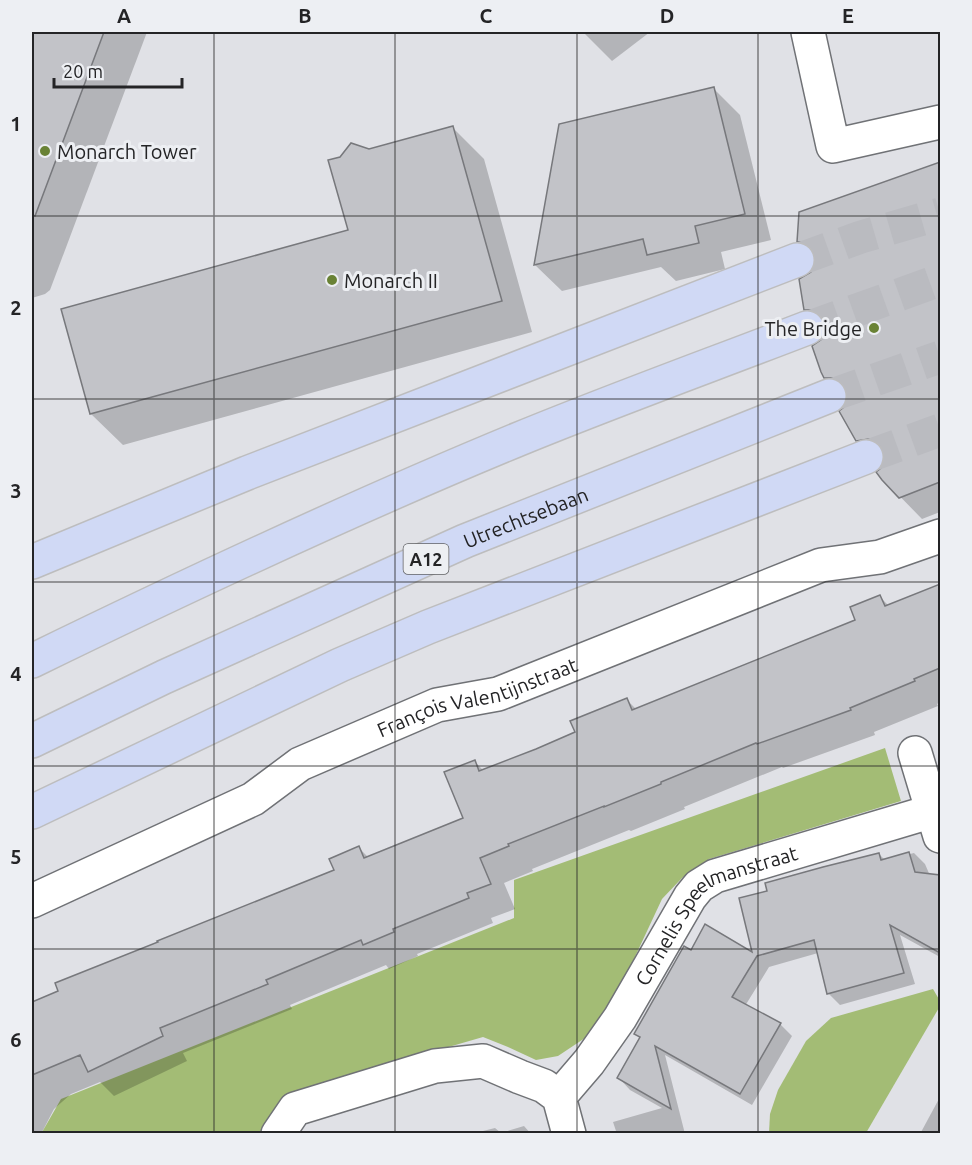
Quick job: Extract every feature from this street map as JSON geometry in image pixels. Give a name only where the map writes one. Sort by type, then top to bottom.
[{"type":"main road","points":[[32,562],[247,473],[797,260]]},
{"type":"main road","points":[[32,661],[124,616],[398,491],[521,439],[807,328]]},
{"type":"main road","name":"Utrechtsebaan","points":[[32,741],[164,676],[465,541],[829,396]]},
{"type":"main road","points":[[32,812],[340,665],[418,631],[866,457]]},
{"type":"street","points":[[808,32],[833,146],[940,122]]},
{"type":"street","name":"François Valentijnstraat","points":[[32,900],[253,798],[300,764],[437,705],[498,694],[821,565],[880,557],[940,536]]},
{"type":"street","name":"Cornelis Speelmanstraat","points":[[559,1097],[589,1062],[620,1018],[690,897],[699,886],[715,876],[937,824],[915,753]]},
{"type":"street","points":[[278,1134],[296,1109],[435,1066],[483,1061],[544,1086],[559,1097],[569,1134]]},
{"type":"green space","points":[[885,748],[901,801],[709,859],[682,878],[662,899],[619,991],[585,1038],[558,1056],[536,1060],[483,1037],[321,1084],[278,1107],[259,1133],[41,1134],[61,1099],[514,918],[514,880]]},
{"type":"green space","points":[[933,989],[940,1001],[940,1006],[866,1133],[769,1133],[770,1114],[778,1090],[806,1041],[831,1018]]},
{"type":"building","name":"Monarch Tower","points":[[32,32],[104,32],[35,216],[32,215]]},
{"type":"building","points":[[714,87],[745,214],[695,226],[699,243],[647,255],[643,239],[534,265],[559,124]]},
{"type":"building","name":"Monarch II","points":[[453,126],[502,301],[90,414],[61,309],[348,230],[328,160],[340,157],[351,143],[369,149]]},
{"type":"building","name":"The Bridge","points":[[940,162],[940,482],[899,498],[876,472],[881,468],[884,460],[883,450],[877,442],[869,439],[856,441],[839,411],[844,407],[847,399],[846,389],[840,381],[824,378],[821,372],[812,346],[822,339],[825,322],[818,313],[804,310],[799,279],[811,272],[816,262],[815,254],[809,246],[797,242],[799,212]]},
{"type":"building","points":[[940,584],[940,668],[850,708],[851,710],[756,743],[661,782],[661,784],[508,844],[509,846],[480,858],[491,884],[467,893],[469,898],[393,929],[394,932],[363,945],[361,940],[266,980],[268,984],[160,1028],[163,1036],[88,1072],[80,1055],[32,1075],[32,1002],[58,991],[55,983],[334,870],[329,859],[359,846],[364,858],[463,818],[444,772],[475,760],[479,771],[575,732],[570,721],[627,698],[632,710],[855,620],[850,607],[880,595],[885,606]]},
{"type":"building","points":[[909,852],[915,872],[940,875],[940,953],[890,925],[904,973],[827,994],[814,940],[757,956],[732,997],[781,1023],[740,1094],[655,1046],[671,1109],[617,1078],[640,1037],[634,1034],[684,946],[691,950],[705,924],[752,952],[739,898],[767,891],[765,883],[823,867],[879,853],[881,860]]},
{"type":"tunnel","points":[[797,260],[861,237],[940,214]]},
{"type":"tunnel","points":[[807,328],[940,280]]},
{"type":"tunnel","points":[[829,396],[940,357]]},
{"type":"tunnel","points":[[866,457],[940,430]]},
{"type":"place","name":"Monarch Tower","points":[[45,151]]},
{"type":"place","name":"Monarch II","points":[[332,280]]},
{"type":"place","name":"The Bridge","points":[[874,328]]}]
